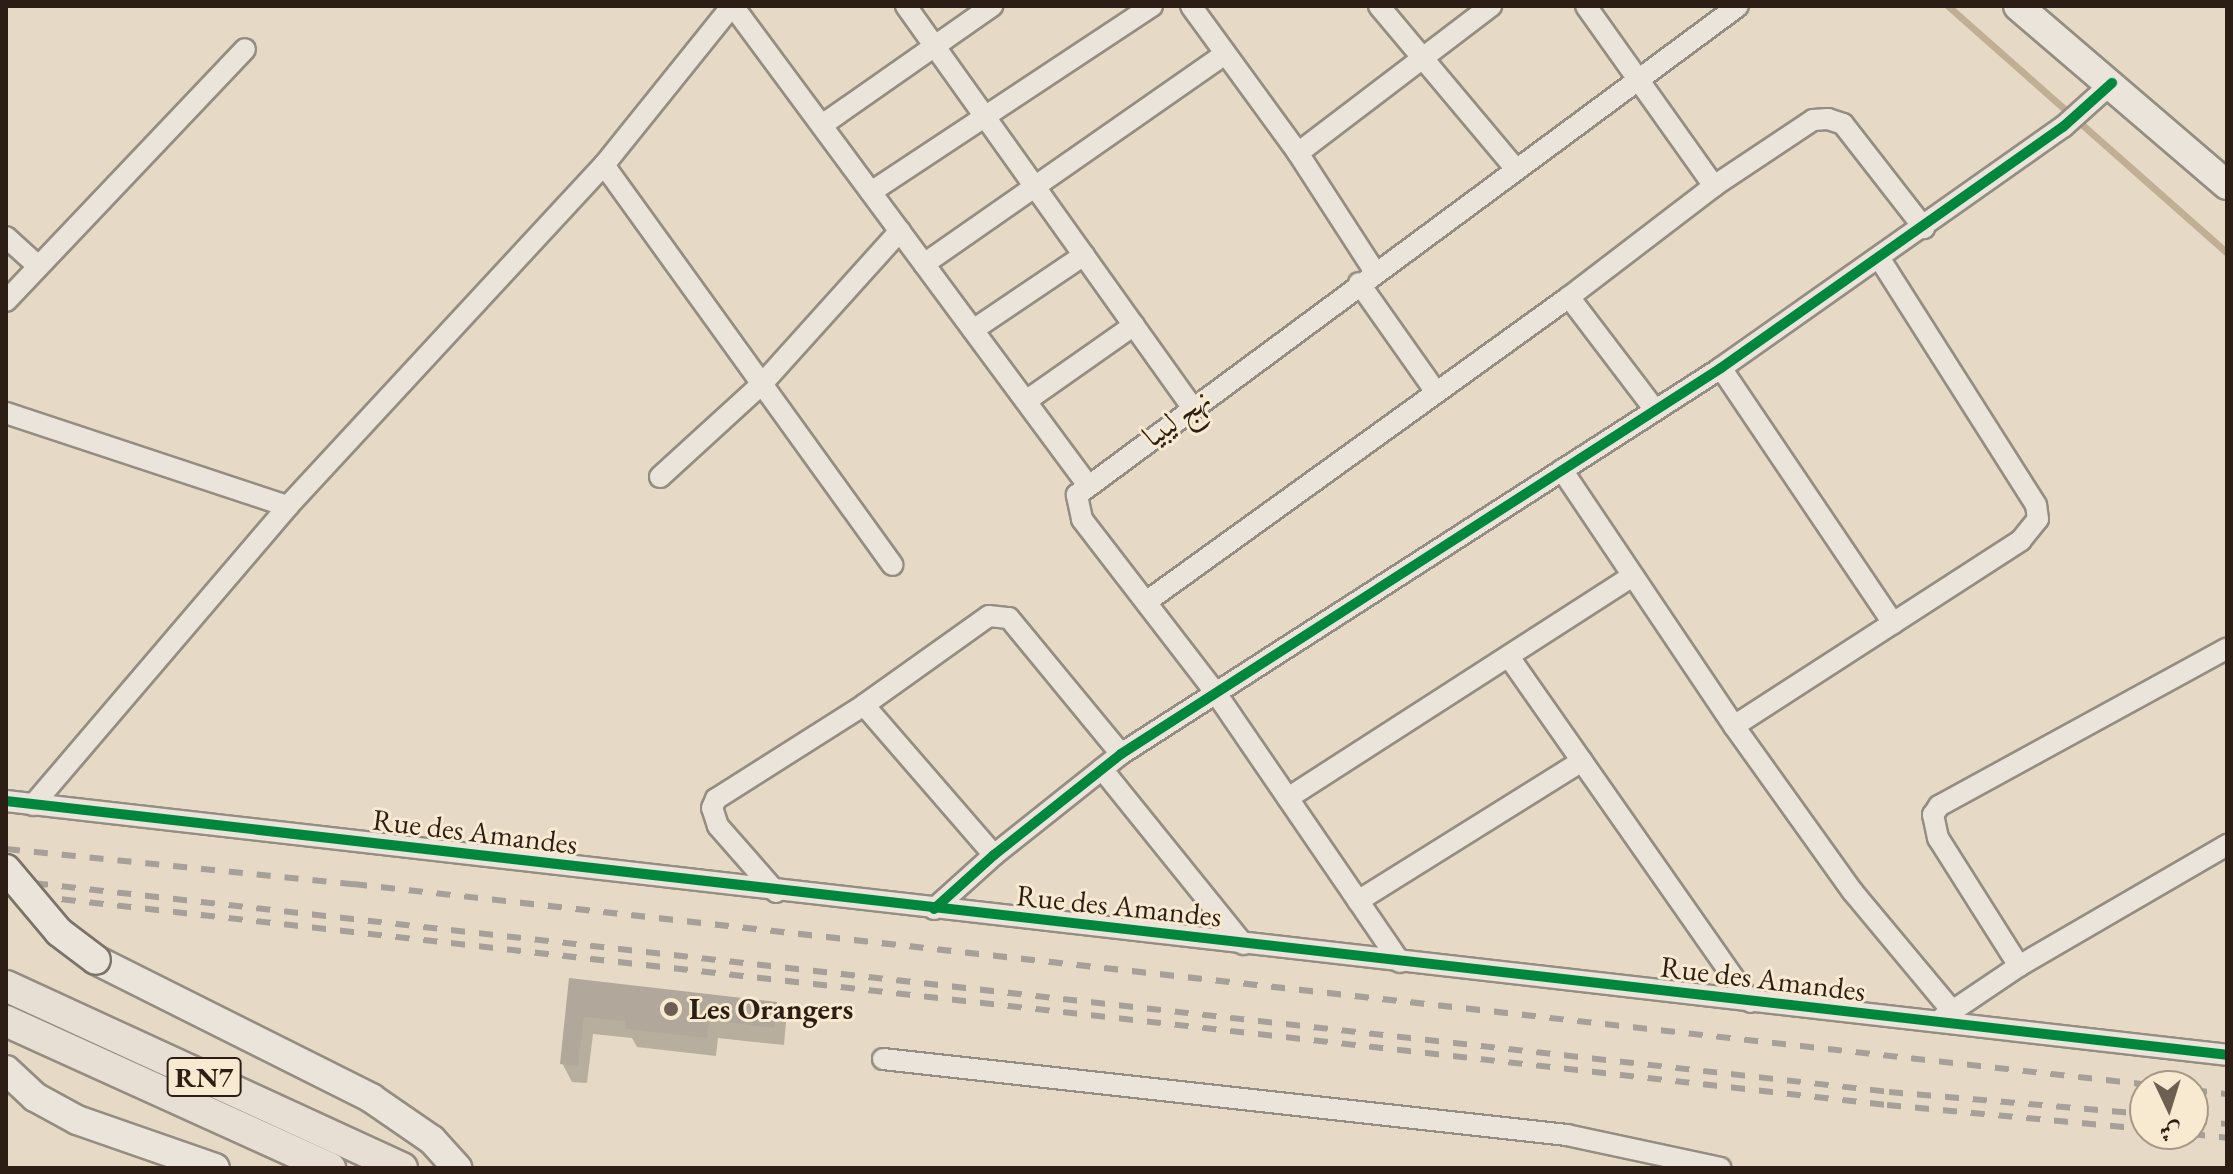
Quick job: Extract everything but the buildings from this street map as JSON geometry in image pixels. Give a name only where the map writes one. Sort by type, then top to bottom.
[{"type":"main road","name":"RN7","points":[[6,986],[402,1168]]},
{"type":"main road","name":"RN7","points":[[6,1021],[330,1168]]},
{"type":"street","points":[[33,805],[288,506],[604,165],[733,6],[1087,484],[1077,495],[1078,511],[1215,692],[1400,962]]},
{"type":"street","points":[[906,6],[1192,407]]},
{"type":"street","points":[[822,125],[992,6]]},
{"type":"street","points":[[871,192],[1152,6]]},
{"type":"street","points":[[1191,6],[1298,153],[1367,278],[1436,392]]},
{"type":"street","points":[[1379,6],[1516,169]]},
{"type":"street","points":[[1298,153],[1491,6]]},
{"type":"street","points":[[1586,6],[1714,186]]},
{"type":"street","name":"نهج ليبيا","points":[[1087,484],[1738,6]]},
{"type":"street","points":[[2018,6],[2112,83],[2227,185]]},
{"type":"street","points":[[6,301],[245,49]]},
{"type":"street","points":[[924,264],[1225,54]]},
{"type":"street","points":[[934,909],[994,855],[1121,754],[1721,368],[1924,228],[2063,127],[2112,83]]},
{"type":"street","points":[[1146,602],[1569,297],[1714,186],[1801,127],[1828,119],[1843,124],[1924,228]]},
{"type":"street","points":[[604,165],[892,565]]},
{"type":"street","points":[[660,477],[762,384],[900,231]]},
{"type":"street","points":[[6,237],[38,266]]},
{"type":"street","points":[[973,330],[1084,255]]},
{"type":"street","points":[[1734,726],[2021,540],[2038,519],[2036,505],[1880,259]]},
{"type":"street","points":[[1569,297],[1655,410]]},
{"type":"street","points":[[1026,401],[1134,325]]},
{"type":"street","points":[[1721,368],[1893,623]]},
{"type":"street","points":[[6,413],[288,506]]},
{"type":"street","points":[[1562,470],[1734,726],[1944,1017],[2019,966],[2227,845]]},
{"type":"street","points":[[1288,798],[1633,576]]},
{"type":"street","points":[[776,892],[718,826],[712,808],[716,799],[864,705],[975,623],[989,616],[1009,618],[1121,754]]},
{"type":"street","points":[[2019,966],[1938,838],[1933,815],[1939,806],[2227,648]]},
{"type":"street","points":[[1509,657],[1751,1002]]},
{"type":"street","points":[[864,705],[994,855]]},
{"type":"street","points":[[1358,901],[1582,761]]},
{"type":"street","points":[[1102,769],[1243,944]]},
{"type":"street","name":"Rue des Amandes","points":[[6,801],[1751,1002],[1944,1017],[2227,1055]]},
{"type":"street","points":[[6,869],[59,932],[96,960],[371,1098],[432,1140],[457,1168]]},
{"type":"street","points":[[883,1059],[1567,1135],[1721,1168]]},
{"type":"street","points":[[13,1078],[77,1120],[215,1168]]},
{"type":"waterway","points":[[1948,6],[2227,253]]},
{"type":"railway","points":[[6,849],[353,884],[2129,1083]]},
{"type":"railway","points":[[6,880],[1889,1092],[2129,1113]]},
{"type":"railway","points":[[6,893],[1887,1105],[2129,1128]]},
{"type":"railway","points":[[2209,1092],[2227,1094]]},
{"type":"railway","points":[[2209,1122],[2227,1124]]},
{"type":"railway","points":[[2209,1136],[2227,1138]]},
{"type":"cycle path","points":[[934,909],[994,855],[1121,754],[1721,368],[2063,127],[2112,83]]},
{"type":"cycle path","points":[[6,801],[2227,1055]]},
{"type":"place","name":"Les Orangers","points":[[671,1009]]}]
